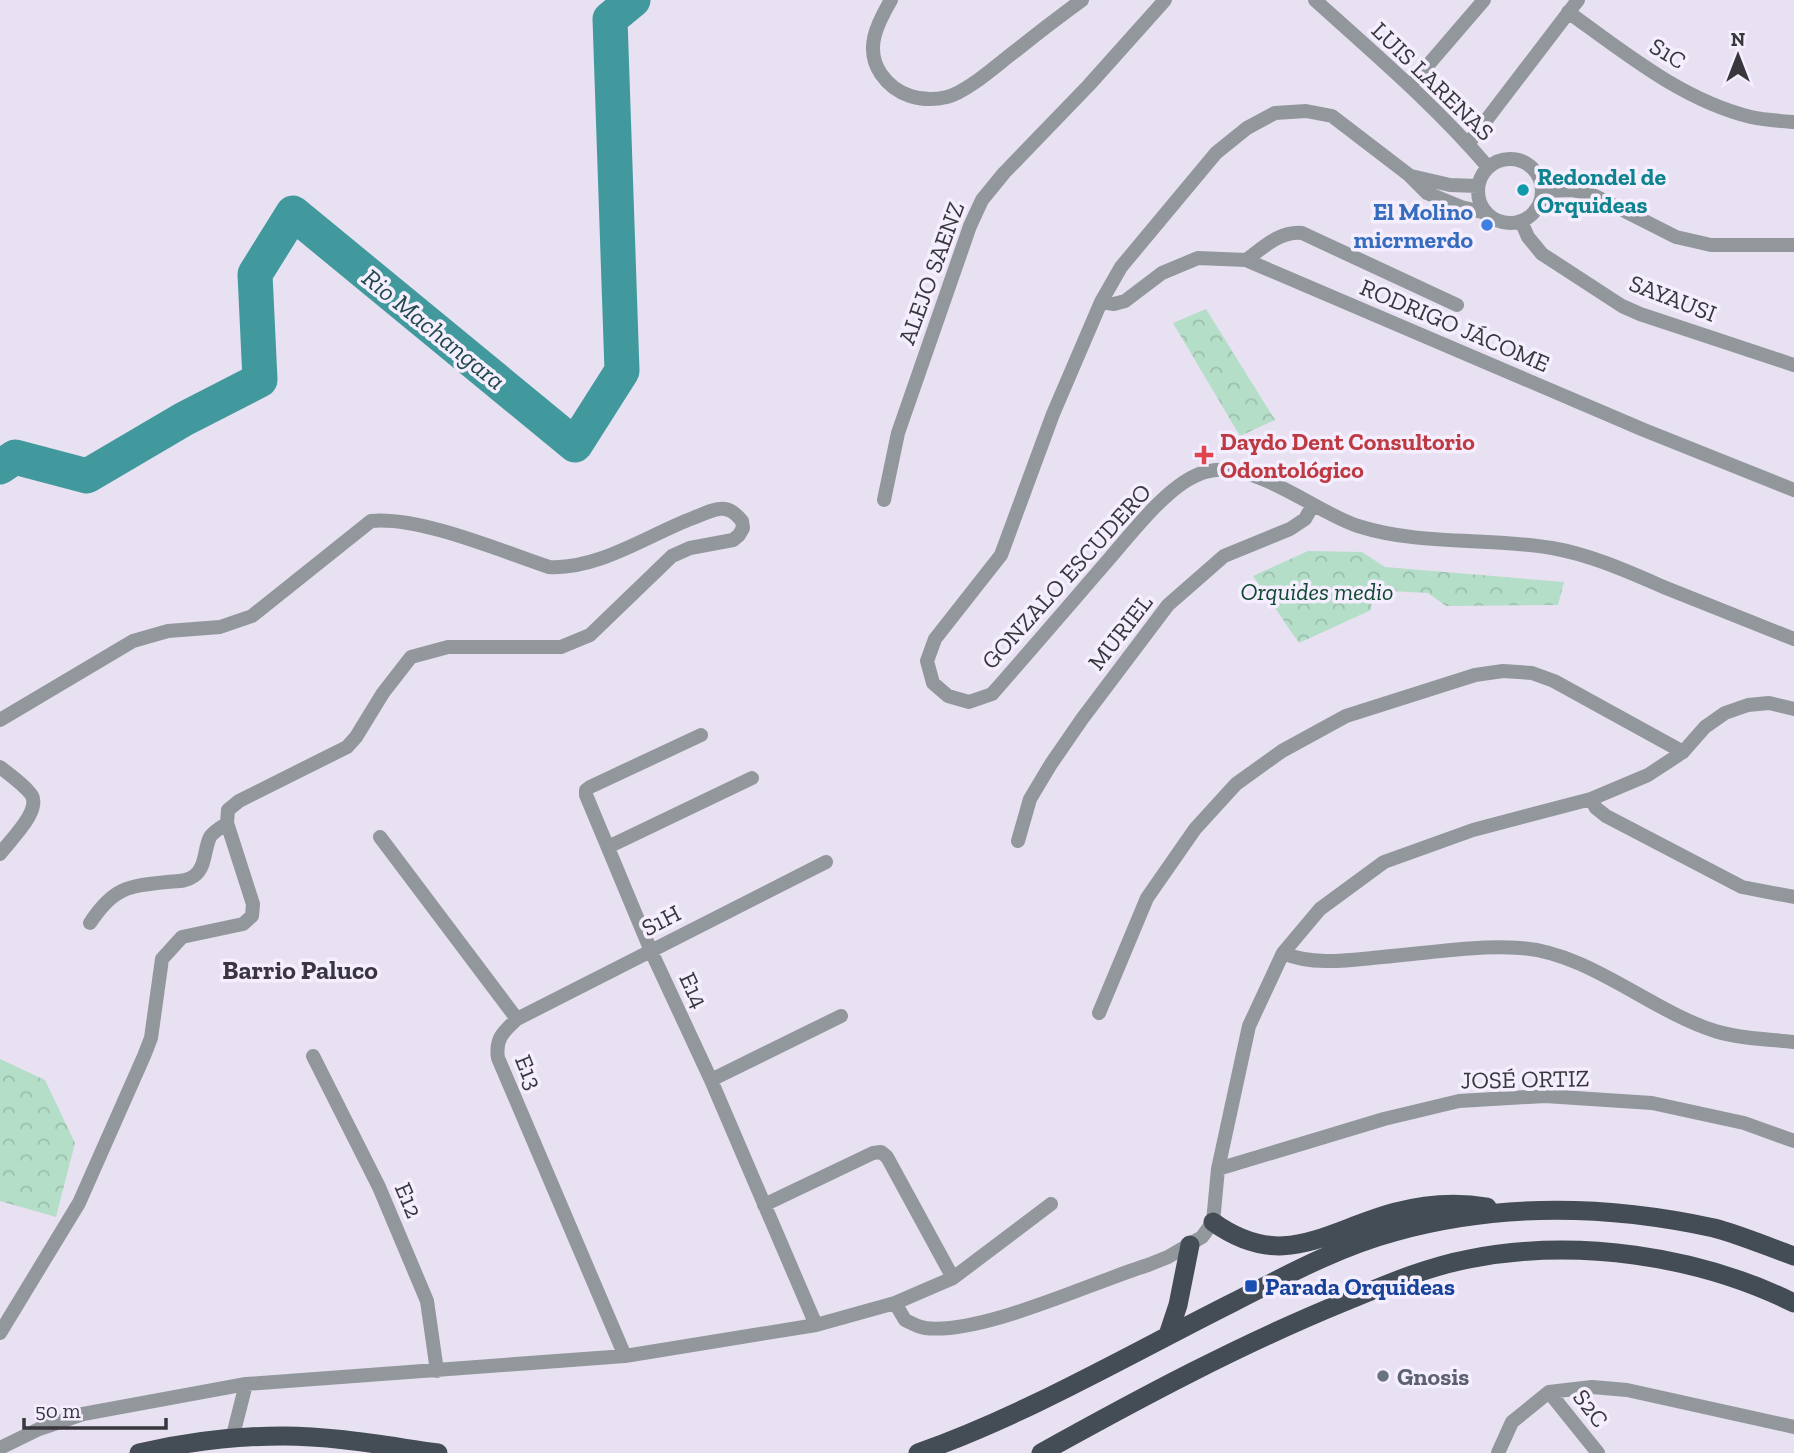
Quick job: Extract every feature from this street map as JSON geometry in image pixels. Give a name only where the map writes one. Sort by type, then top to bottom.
[{"type":"highway","points":[[1213,1222],[1236,1238],[1252,1244],[1281,1247],[1300,1244],[1398,1211],[1438,1204],[1516,1211]]},
{"type":"highway","points":[[918,1453],[1018,1412],[1328,1255],[1392,1232],[1443,1220],[1558,1209],[1624,1213],[1715,1229],[1794,1256]]},
{"type":"highway","points":[[1168,1335],[1178,1305],[1190,1244]]},
{"type":"highway","points":[[1041,1453],[1170,1382],[1278,1329],[1432,1268],[1468,1259],[1508,1252],[1554,1250],[1619,1254],[1672,1262],[1727,1277],[1794,1303]]},
{"type":"highway","points":[[139,1453],[232,1439],[284,1436],[438,1453]]},
{"type":"street","points":[[891,0],[874,32],[874,63],[883,78],[900,93],[921,99],[949,97],[978,80],[1082,0]]},
{"type":"street","name":"ALEJO SAENZ","points":[[884,500],[898,433],[970,226],[982,200],[1165,0]]},
{"type":"street","name":"LUIS LARENAS","points":[[1315,0],[1410,86],[1488,167]]},
{"type":"street","points":[[1410,86],[1484,0]]},
{"type":"street","points":[[1468,144],[1578,0]]},
{"type":"street","name":"S1C","points":[[1569,12],[1647,69],[1711,103],[1752,117],[1794,122]]},
{"type":"street","name":"GONZALO ESCUDERO","points":[[1486,213],[1461,207],[1427,193],[1409,175],[1332,116],[1306,111],[1275,113],[1247,128],[1216,153],[1121,267],[1101,302],[1053,414],[1001,555],[935,639],[927,661],[933,683],[948,696],[969,702],[992,694],[1139,524],[1178,486],[1198,474],[1220,470],[1241,471],[1355,525],[1395,537],[1503,543],[1551,548],[1590,557],[1794,639]]},
{"type":"street","points":[[1507,159],[1528,164],[1541,180],[1542,191],[1540,203],[1532,214],[1521,221],[1509,223],[1496,220],[1486,213],[1478,196],[1478,186],[1488,167],[1507,159]]},
{"type":"street","name":"GONZALO ESCUDERO","points":[[1409,175],[1450,185],[1478,186]]},
{"type":"street","points":[[1542,191],[1573,191],[1595,196],[1676,237],[1711,245],[1794,245]]},
{"type":"street","name":"SAYAUSI","points":[[1521,221],[1528,237],[1542,254],[1622,306],[1794,365]]},
{"type":"street","points":[[1246,260],[1282,234],[1302,233],[1457,305]]},
{"type":"street","name":"RODRIGO JÁCOME","points":[[1101,302],[1114,304],[1125,300],[1162,273],[1198,258],[1246,260],[1644,430],[1794,490]]},
{"type":"street","name":"MURIEL","points":[[1018,841],[1030,799],[1051,764],[1168,605],[1224,556],[1290,529],[1305,519],[1313,505]]},
{"type":"street","points":[[0,720],[133,641],[168,631],[220,627],[252,616],[371,522],[381,520],[433,528],[549,568],[566,568],[585,565],[720,508],[729,509],[742,520],[743,528],[733,540],[690,548],[672,556],[590,635],[581,639],[561,647],[448,647],[411,657],[347,747],[239,801],[228,810],[227,823],[253,904],[252,916],[243,924],[182,937],[162,959],[151,1038],[144,1056],[79,1203],[0,1333]]},
{"type":"street","points":[[1098,1013],[1141,909],[1195,829],[1236,784],[1282,751],[1346,716],[1475,675],[1503,671],[1532,673],[1554,681],[1683,752]]},
{"type":"street","points":[[895,1303],[905,1321],[924,1328],[974,1323],[1012,1313],[1148,1265],[1202,1237],[1213,1222],[1219,1169],[1249,1026],[1283,953],[1320,909],[1384,863],[1473,830],[1591,799],[1648,775],[1683,752],[1704,727],[1725,713],[1748,705],[1769,703],[1794,709]]},
{"type":"street","name":"E14","points":[[701,736],[586,790],[586,795],[651,951],[711,1080],[816,1325]]},
{"type":"street","points":[[0,767],[32,794],[35,803],[33,811],[0,854]]},
{"type":"street","points":[[608,847],[752,778]]},
{"type":"street","points":[[1591,799],[1596,808],[1606,816],[1742,887],[1794,897]]},
{"type":"street","points":[[90,923],[102,904],[123,889],[184,880],[196,875],[203,862],[210,836],[227,823]]},
{"type":"street","name":"E13","points":[[380,837],[517,1019],[500,1035],[496,1046],[498,1058],[625,1356]]},
{"type":"street","name":"S1H","points":[[517,1019],[826,863]]},
{"type":"street","points":[[1283,953],[1296,959],[1311,961],[1479,948],[1522,948],[1562,956],[1714,1031],[1794,1042]]},
{"type":"street","points":[[711,1080],[841,1016]]},
{"type":"street","name":"E12","points":[[313,1056],[379,1187],[427,1301],[437,1371]]},
{"type":"street","name":"JOSÉ ORTIZ","points":[[1219,1169],[1384,1119],[1459,1101],[1545,1096],[1652,1103],[1744,1124],[1794,1141]]},
{"type":"street","points":[[764,1205],[873,1153],[881,1153],[887,1157],[953,1278]]},
{"type":"street","points":[[0,1448],[39,1429],[83,1414],[246,1384],[625,1356],[816,1325],[895,1303],[953,1278],[1051,1205]]},
{"type":"street","points":[[232,1439],[246,1384]]},
{"type":"street","points":[[1498,1453],[1512,1422],[1549,1392],[1592,1387],[1627,1390],[1794,1427]]},
{"type":"street","name":"S2C","points":[[1549,1392],[1598,1453]]},
{"type":"green space","points":[[1206,309],[1275,420],[1240,436],[1173,323]]},
{"type":"green space","name":"Orquides medio","points":[[1308,551],[1362,552],[1385,567],[1564,582],[1558,605],[1446,606],[1428,593],[1372,590],[1371,610],[1299,643],[1253,576]]},
{"type":"green space","points":[[0,1059],[45,1080],[75,1143],[56,1217],[0,1201]]},
{"type":"waterway","name":"Rio Machangara","points":[[0,467],[15,457],[87,476],[184,419],[260,380],[255,274],[293,213],[575,445],[622,371],[610,19],[633,0]]},
{"type":"place","name":"Redondel de Orquideas","points":[[1523,190]]},
{"type":"place","name":"El Molino micrmerdo","points":[[1487,225]]},
{"type":"place","name":"Daydo Dent Consultorio Odontológico","points":[[1204,455]]},
{"type":"place","name":"Parada Orquideas","points":[[1251,1286]]},
{"type":"place","name":"Gnosis","points":[[1383,1376]]},
{"type":"district","name":"Barrio Paluco","points":[[300,970]]}]
